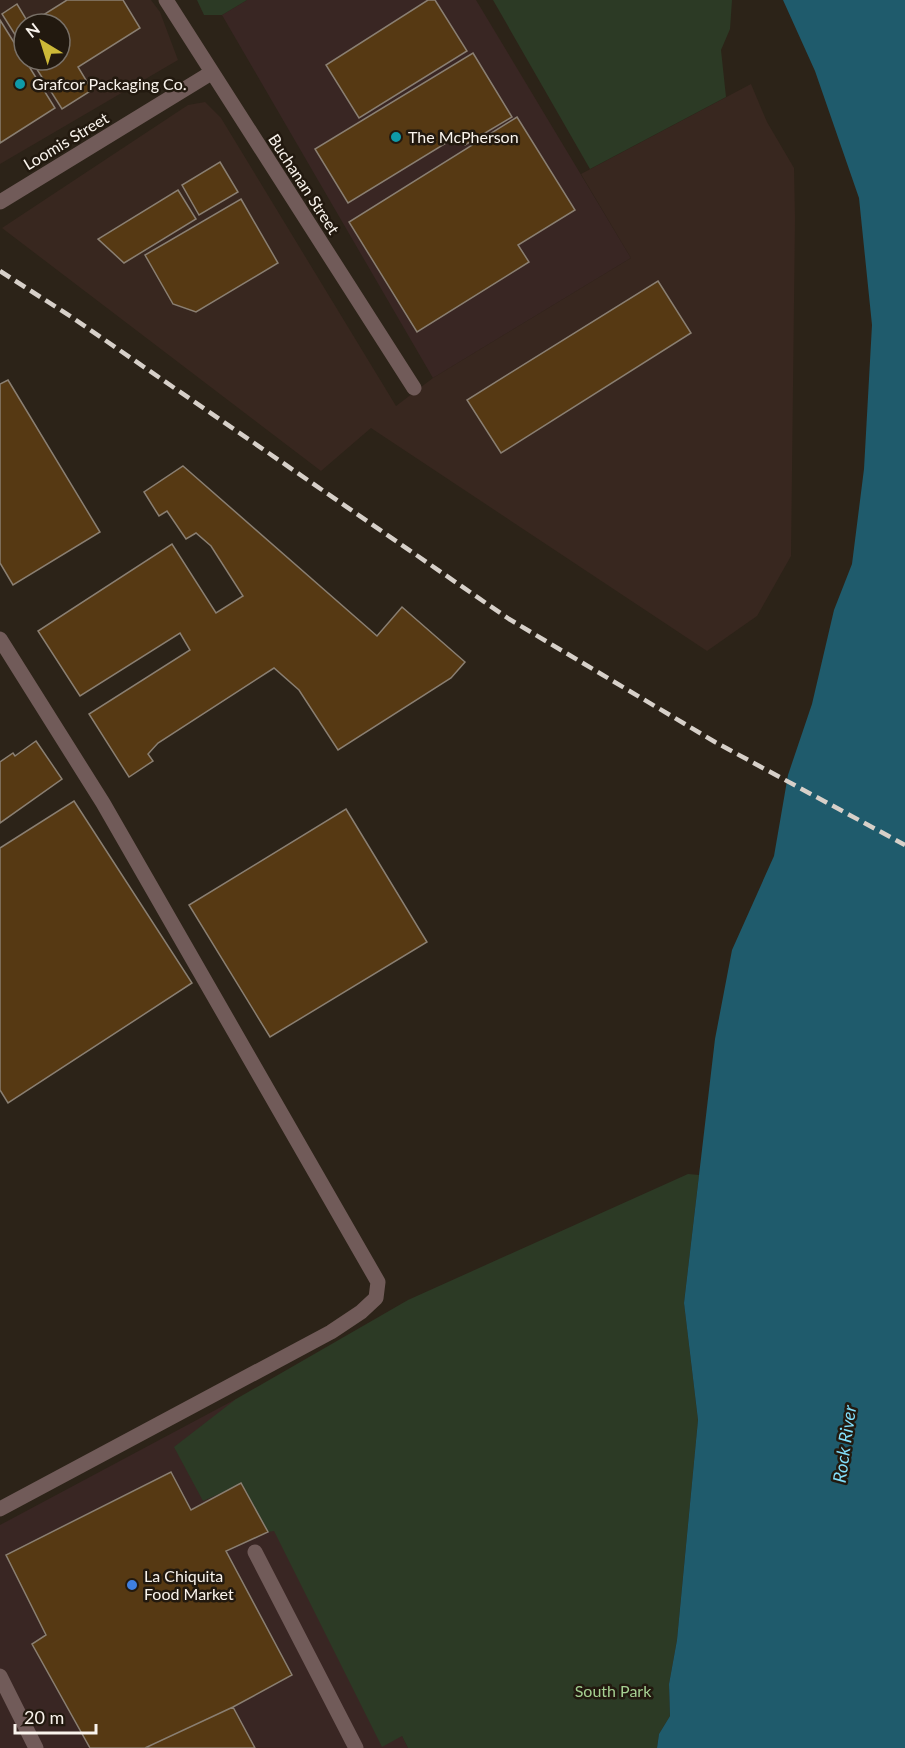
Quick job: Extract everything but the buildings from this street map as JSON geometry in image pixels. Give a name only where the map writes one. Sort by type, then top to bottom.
[{"type":"street","name":"Buchanan Street","points":[[166,0],[414,388]]},
{"type":"street","name":"Loomis Street","points":[[0,202],[211,73]]},
{"type":"street","points":[[0,639],[104,803],[378,1282],[376,1298],[361,1312],[331,1332],[0,1509]]},
{"type":"street","points":[[255,1552],[356,1748]]},
{"type":"street","points":[[0,1676],[36,1748]]},
{"type":"shaded area","points":[[0,0],[151,0],[160,12],[178,60],[0,164]]},
{"type":"shaded area","points":[[247,0],[476,0],[631,258],[433,378],[222,15]]},
{"type":"shaded area","points":[[751,84],[767,122],[794,168],[791,556],[757,616],[707,651],[371,428],[321,471],[2,228],[188,105],[205,102],[221,118],[396,406],[433,378],[631,258],[581,174]]},
{"type":"shaded area","points":[[236,1399],[408,1748],[0,1748],[0,1525]]},
{"type":"green space","points":[[197,0],[247,0],[222,15],[204,15]]},
{"type":"green space","points":[[493,0],[732,0],[730,29],[721,50],[726,97],[590,169]]},
{"type":"green space","name":"South Park","points":[[688,1174],[699,1175],[684,1303],[698,1420],[677,1640],[669,1684],[670,1716],[659,1734],[657,1748],[408,1748],[402,1736],[382,1747],[274,1531],[268,1532],[242,1484],[203,1501],[174,1447],[236,1399],[408,1300]]},
{"type":"water","name":"Rock River","points":[[783,0],[905,0],[905,1748],[657,1748],[659,1734],[670,1716],[669,1684],[677,1640],[698,1420],[684,1303],[715,1039],[732,950],[774,856],[788,775],[812,704],[834,610],[852,564],[864,469],[872,325],[859,198],[815,71]]},
{"type":"railway","points":[[0,271],[73,318],[509,619],[715,742],[905,845]]},
{"type":"place","name":"Grafcor Packaging Co.","points":[[20,84]]},
{"type":"place","name":"The McPherson","points":[[396,137]]},
{"type":"place","name":"La Chiquita Food Market","points":[[132,1585]]}]
